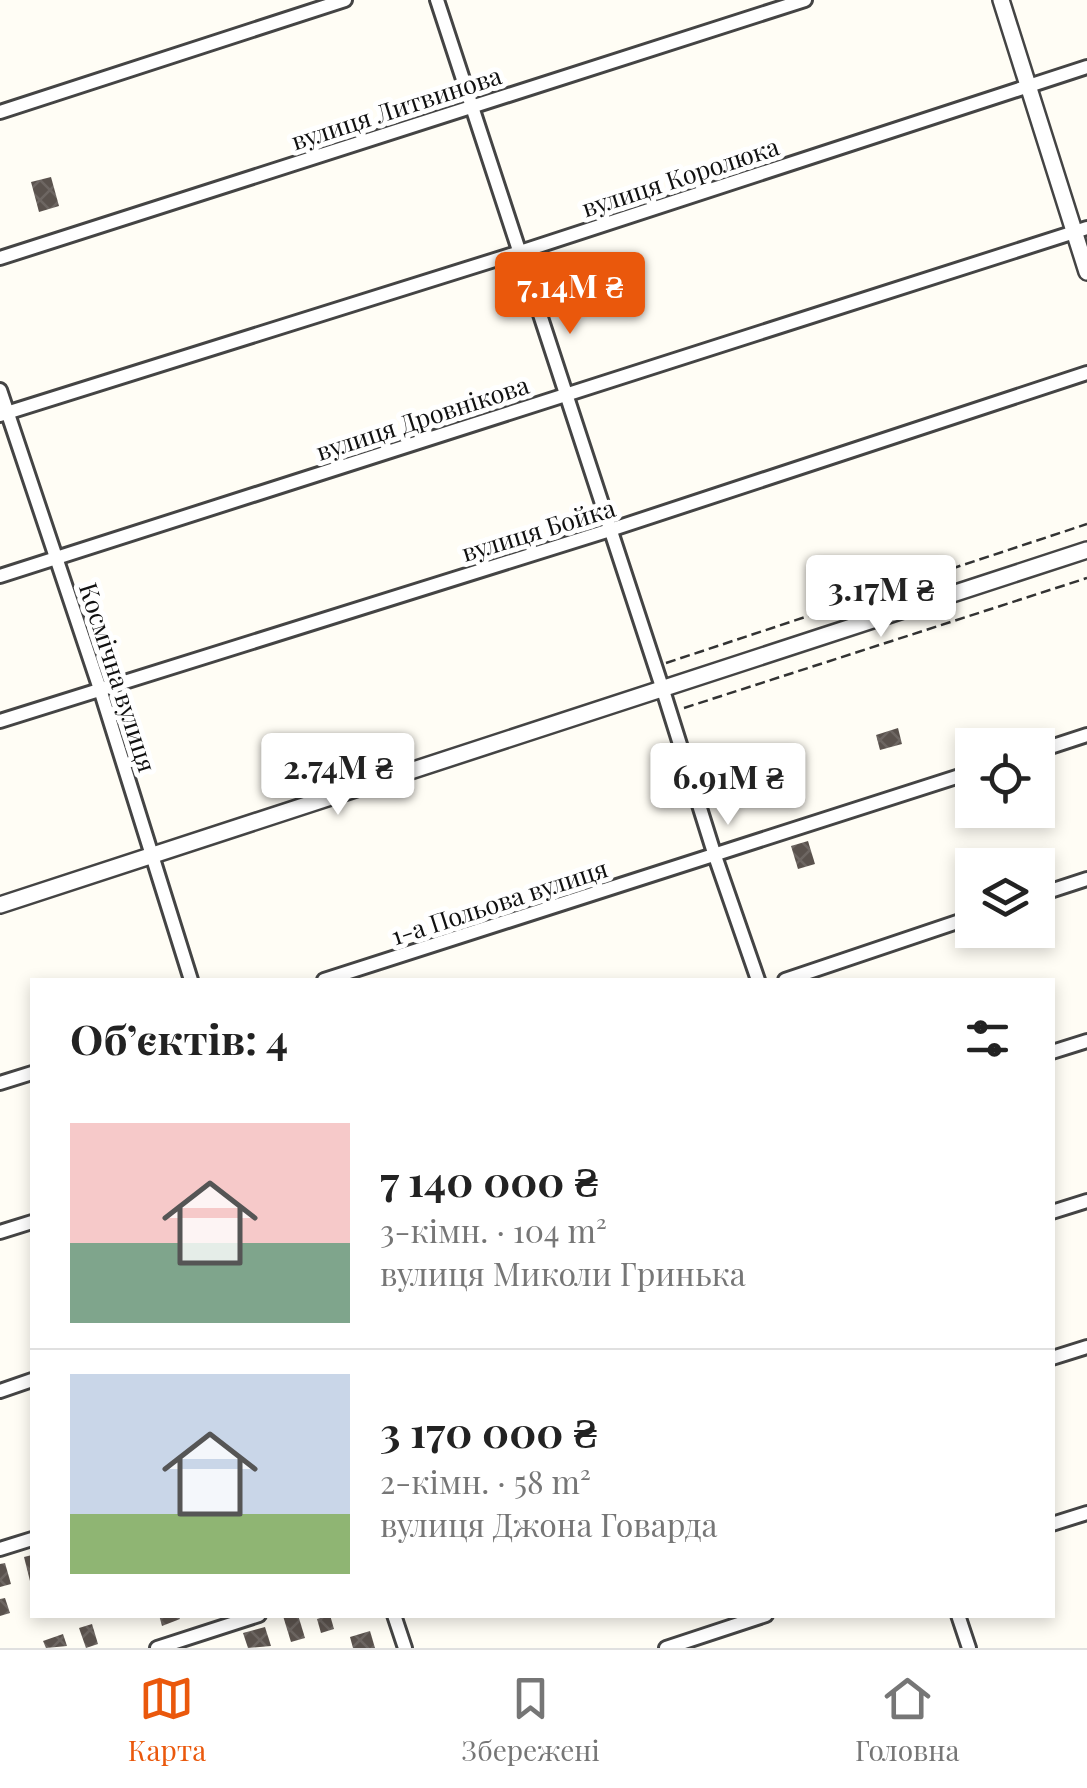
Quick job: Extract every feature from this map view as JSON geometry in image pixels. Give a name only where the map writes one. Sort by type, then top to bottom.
[{"type":"street","points":[[0,112],[346,0]]},
{"type":"street","points":[[437,0],[757,978]]},
{"type":"street","name":"вулиця Литвинова","points":[[0,258],[806,0]]},
{"type":"street","points":[[1000,0],[1080,230],[1087,272]]},
{"type":"street","name":"вулиця Королюка","points":[[4,414],[520,252],[1087,67]]},
{"type":"street","name":"вулиця Дровнікова","points":[[0,576],[1080,230]]},
{"type":"street","name":"вулиця Бойка","points":[[0,721],[610,530],[1087,374]]},
{"type":"street","name":"Космічна вулиця","points":[[0,390],[4,414],[100,689],[190,978]]},
{"type":"street","points":[[0,905],[1087,550]]},
{"type":"street","points":[[1055,745],[1087,735]]},
{"type":"street","name":"1-а Польова вулиця","points":[[330,978],[955,778]]},
{"type":"street","points":[[1055,889],[1087,879]]},
{"type":"street","points":[[791,978],[955,923]]},
{"type":"street","points":[[1055,1051],[1087,1041]]},
{"type":"street","points":[[0,1083],[30,1074]]},
{"type":"street","points":[[1055,1211],[1087,1201]]},
{"type":"street","points":[[0,1232],[30,1223]]},
{"type":"street","points":[[1055,1357],[1087,1347]]},
{"type":"street","points":[[0,1391],[30,1381]]},
{"type":"street","points":[[1055,1523],[1087,1513]]},
{"type":"street","points":[[0,1549],[30,1540]]},
{"type":"street","points":[[157,1648],[250,1618]]},
{"type":"street","points":[[395,1618],[405,1648]]},
{"type":"street","points":[[666,1648],[757,1618]]},
{"type":"street","points":[[959,1618],[969,1648]]},
{"type":"path","points":[[655,666],[1087,524]]},
{"type":"path","points":[[670,712],[1087,578]]},
{"type":"building","points":[[51,177],[59,206],[39,212],[31,182]]},
{"type":"building","points":[[898,728],[902,744],[880,750],[876,735]]},
{"type":"building","points":[[808,841],[815,864],[798,869],[791,846]]},
{"type":"building","points":[[30,1556],[30,1581],[24,1557]]},
{"type":"building","points":[[5,1563],[11,1584],[0,1587],[0,1564]]},
{"type":"building","points":[[5,1598],[10,1613],[0,1616],[0,1599]]},
{"type":"building","points":[[160,1618],[180,1619],[162,1626]]},
{"type":"building","points":[[284,1618],[299,1618],[305,1638],[291,1642]]},
{"type":"building","points":[[331,1618],[334,1629],[321,1633],[317,1619]]},
{"type":"building","points":[[92,1624],[98,1644],[86,1648],[79,1628]]},
{"type":"building","points":[[265,1627],[271,1646],[248,1648],[243,1633]]},
{"type":"building","points":[[370,1631],[375,1648],[353,1648],[350,1637]]},
{"type":"building","points":[[63,1634],[67,1646],[46,1648],[43,1641]]}]
